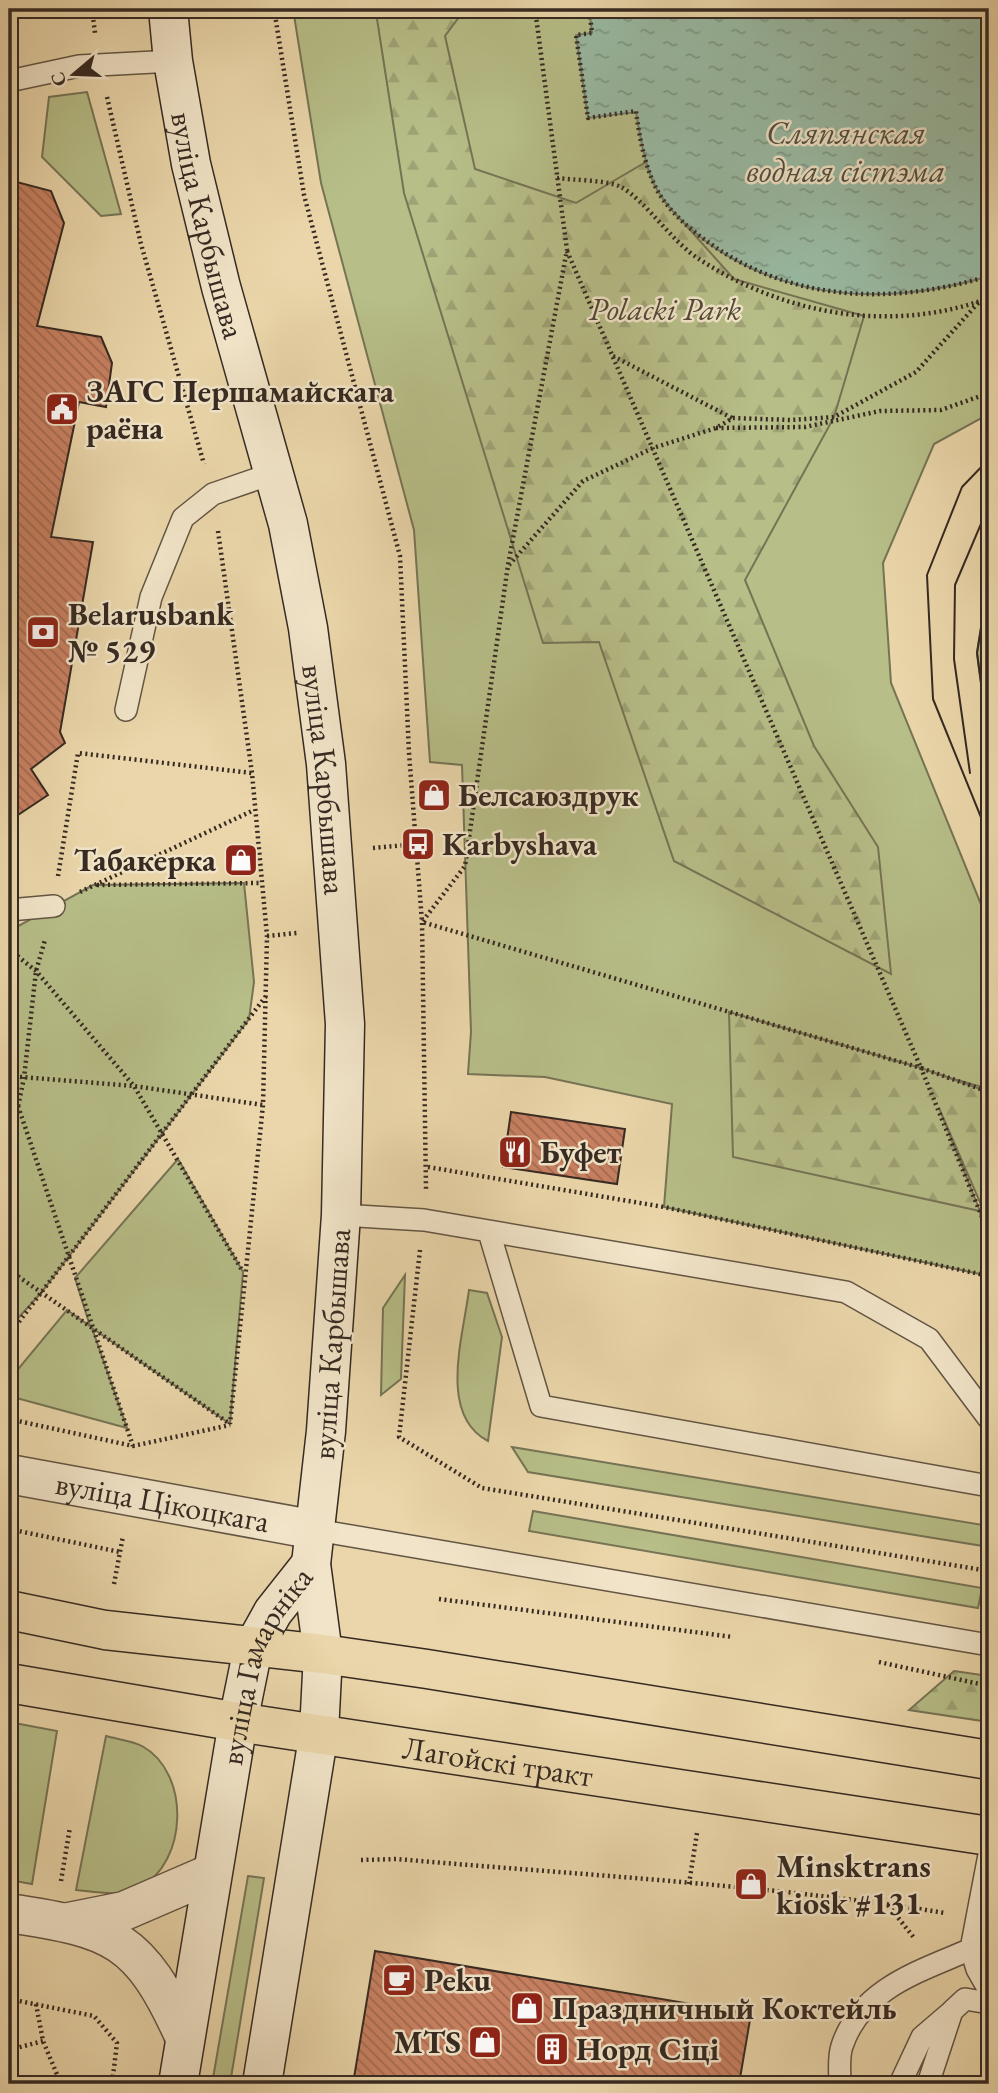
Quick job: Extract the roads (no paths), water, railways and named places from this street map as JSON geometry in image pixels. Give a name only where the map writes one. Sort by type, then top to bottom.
[{"type":"main road","name":"вуліца Карбышава","points":[[169,9],[173,61],[191,164],[220,287],[274,473],[308,628],[326,764],[345,1024],[341,1215],[314,1547]]},
{"type":"main road","name":"вуліца Цікоцкага","points":[[9,1474],[314,1547]]},
{"type":"main road","name":"вуліца Гамарніка","points":[[178,2084],[212,1873],[253,1648],[272,1612],[314,1547]]},
{"type":"main road","name":"вуліца Гамарніка","points":[[262,2084],[319,1732],[323,1654],[314,1547]]},
{"type":"main road","points":[[9,1610],[105,1630],[323,1654],[989,1760]]},
{"type":"main road","name":"Лагойскі тракт","points":[[9,1683],[238,1722],[319,1732],[989,1836]]},
{"type":"main road","points":[[9,1913],[64,1907],[124,1911],[212,1873]]},
{"type":"main road","points":[[64,1907],[141,1960],[163,1991],[185,2038]]},
{"type":"lane","points":[[9,80],[79,66],[173,61]]},
{"type":"lane","points":[[126,710],[151,597],[183,518],[213,494],[274,473]]},
{"type":"lane","points":[[9,910],[54,906]]},
{"type":"lane","points":[[341,1215],[424,1220],[846,1293],[929,1339],[989,1419]]},
{"type":"lane","points":[[489,1232],[541,1406],[989,1486]]},
{"type":"lane","points":[[314,1547],[989,1645]]},
{"type":"lane","points":[[989,1855],[971,1948],[977,1969],[989,1990]]},
{"type":"lane","points":[[840,2084],[841,2048],[860,2011],[893,1983],[971,1948]]},
{"type":"lane","points":[[900,2084],[922,2037],[965,1999],[989,2003]]},
{"type":"lane","points":[[928,2084],[951,2011]]},
{"type":"water","name":"Сляпянская водная сістэма","points":[[621,9],[989,9],[989,276],[916,292],[844,293],[774,278],[740,263],[708,243],[678,216],[654,184],[645,158],[636,112],[588,118],[576,35],[592,33],[590,16]]},
{"type":"tram line","points":[[989,459],[962,487],[927,575],[933,699],[989,837]]},
{"type":"tram line","points":[[970,773],[954,659],[955,585],[989,505]]},
{"type":"tram line","points":[[989,577],[977,653],[989,743]]},
{"type":"place","name":"ЗАГС Першамайскага раёна","points":[[62,409]]},
{"type":"place","name":"Belarusbank № 529","points":[[43,632]]},
{"type":"place","name":"Белсаюздрук","points":[[434,795]]},
{"type":"place","name":"Karbyshava","points":[[418,844]]},
{"type":"place","name":"Табакерка","points":[[241,860]]},
{"type":"place","name":"Буфет","points":[[515,1152]]},
{"type":"place","name":"Minsktrans kiosk #131","points":[[751,1884]]},
{"type":"place","name":"Peku","points":[[399,1980]]},
{"type":"place","name":"Праздничный Коктейль","points":[[527,2008]]},
{"type":"place","name":"MTS","points":[[485,2042]]},
{"type":"place","name":"Норд Сіці","points":[[552,2049]]},
{"type":"park label","name":"Polacki Park","points":[[665,309]]}]
